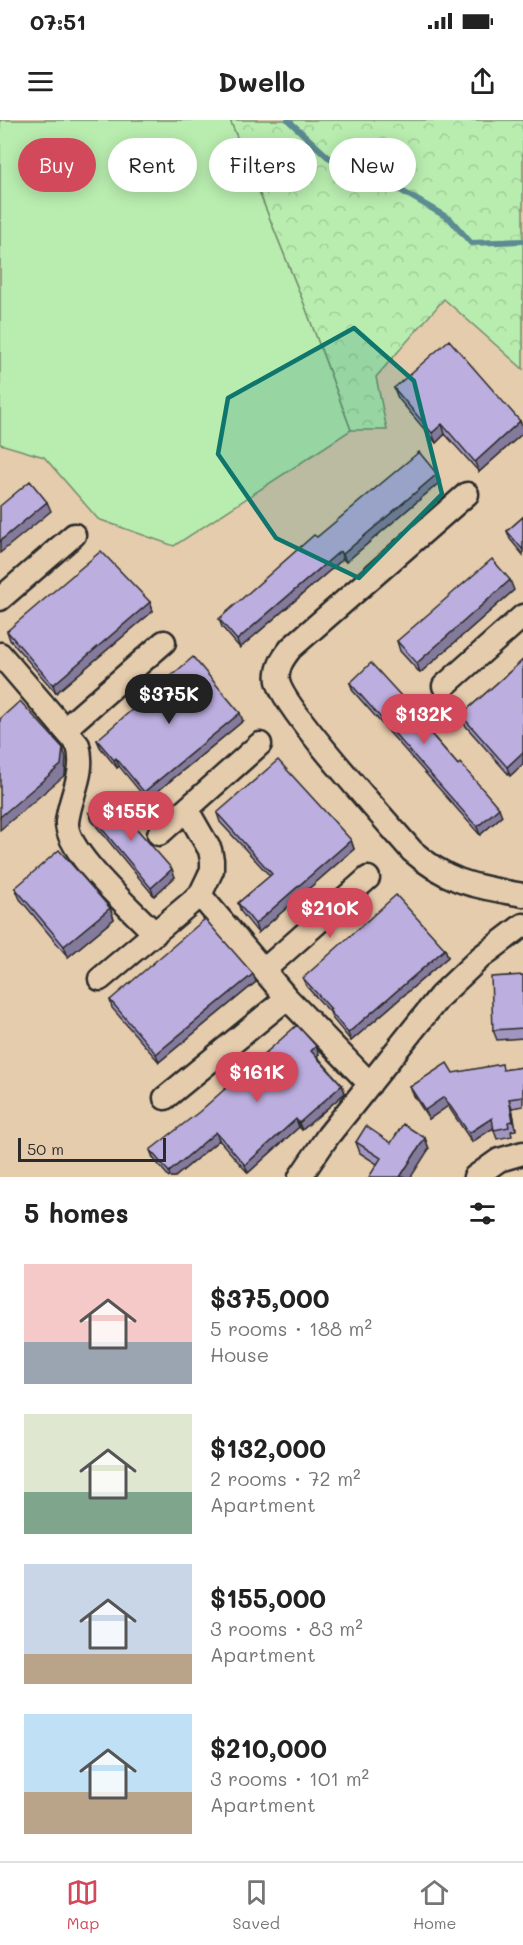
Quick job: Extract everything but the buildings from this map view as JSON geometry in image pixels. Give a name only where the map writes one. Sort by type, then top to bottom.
[{"type":"street","points":[[468,494],[291,648],[277,671],[278,683],[294,710],[412,851],[434,870],[450,878],[523,895]]},
{"type":"street","points":[[0,599],[74,536]]},
{"type":"street","points":[[444,686],[523,616]]},
{"type":"street","points":[[66,728],[164,642]]},
{"type":"street","points":[[5,670],[66,728],[78,745],[82,759],[67,825],[69,838],[86,861],[155,934]]},
{"type":"street","points":[[159,834],[260,744]]},
{"type":"street","points":[[100,979],[200,896],[212,870],[212,860],[210,850],[187,810]]},
{"type":"street","points":[[264,970],[368,878]]},
{"type":"street","points":[[200,896],[287,998],[370,1084]]},
{"type":"street","points":[[297,1175],[459,976],[523,925]]},
{"type":"street","points":[[165,1098],[287,998]]},
{"type":"street","points":[[475,1177],[499,1160],[523,1153]]},
{"type":"highlighted area","points":[[354,328],[414,381],[442,494],[359,578],[276,538],[218,454],[228,398]]},
{"type":"green space","points":[[0,120],[230,120],[237,138],[209,138],[209,192],[259,192],[351,430],[174,546],[98,519],[44,457],[0,444]]},
{"type":"green space","points":[[230,120],[523,120],[523,369],[444,299],[376,377],[387,430],[351,430],[259,192],[317,192],[317,138],[237,138]]},
{"type":"waterway","points":[[288,120],[328,157],[400,190],[450,219],[471,243],[523,241]]}]
